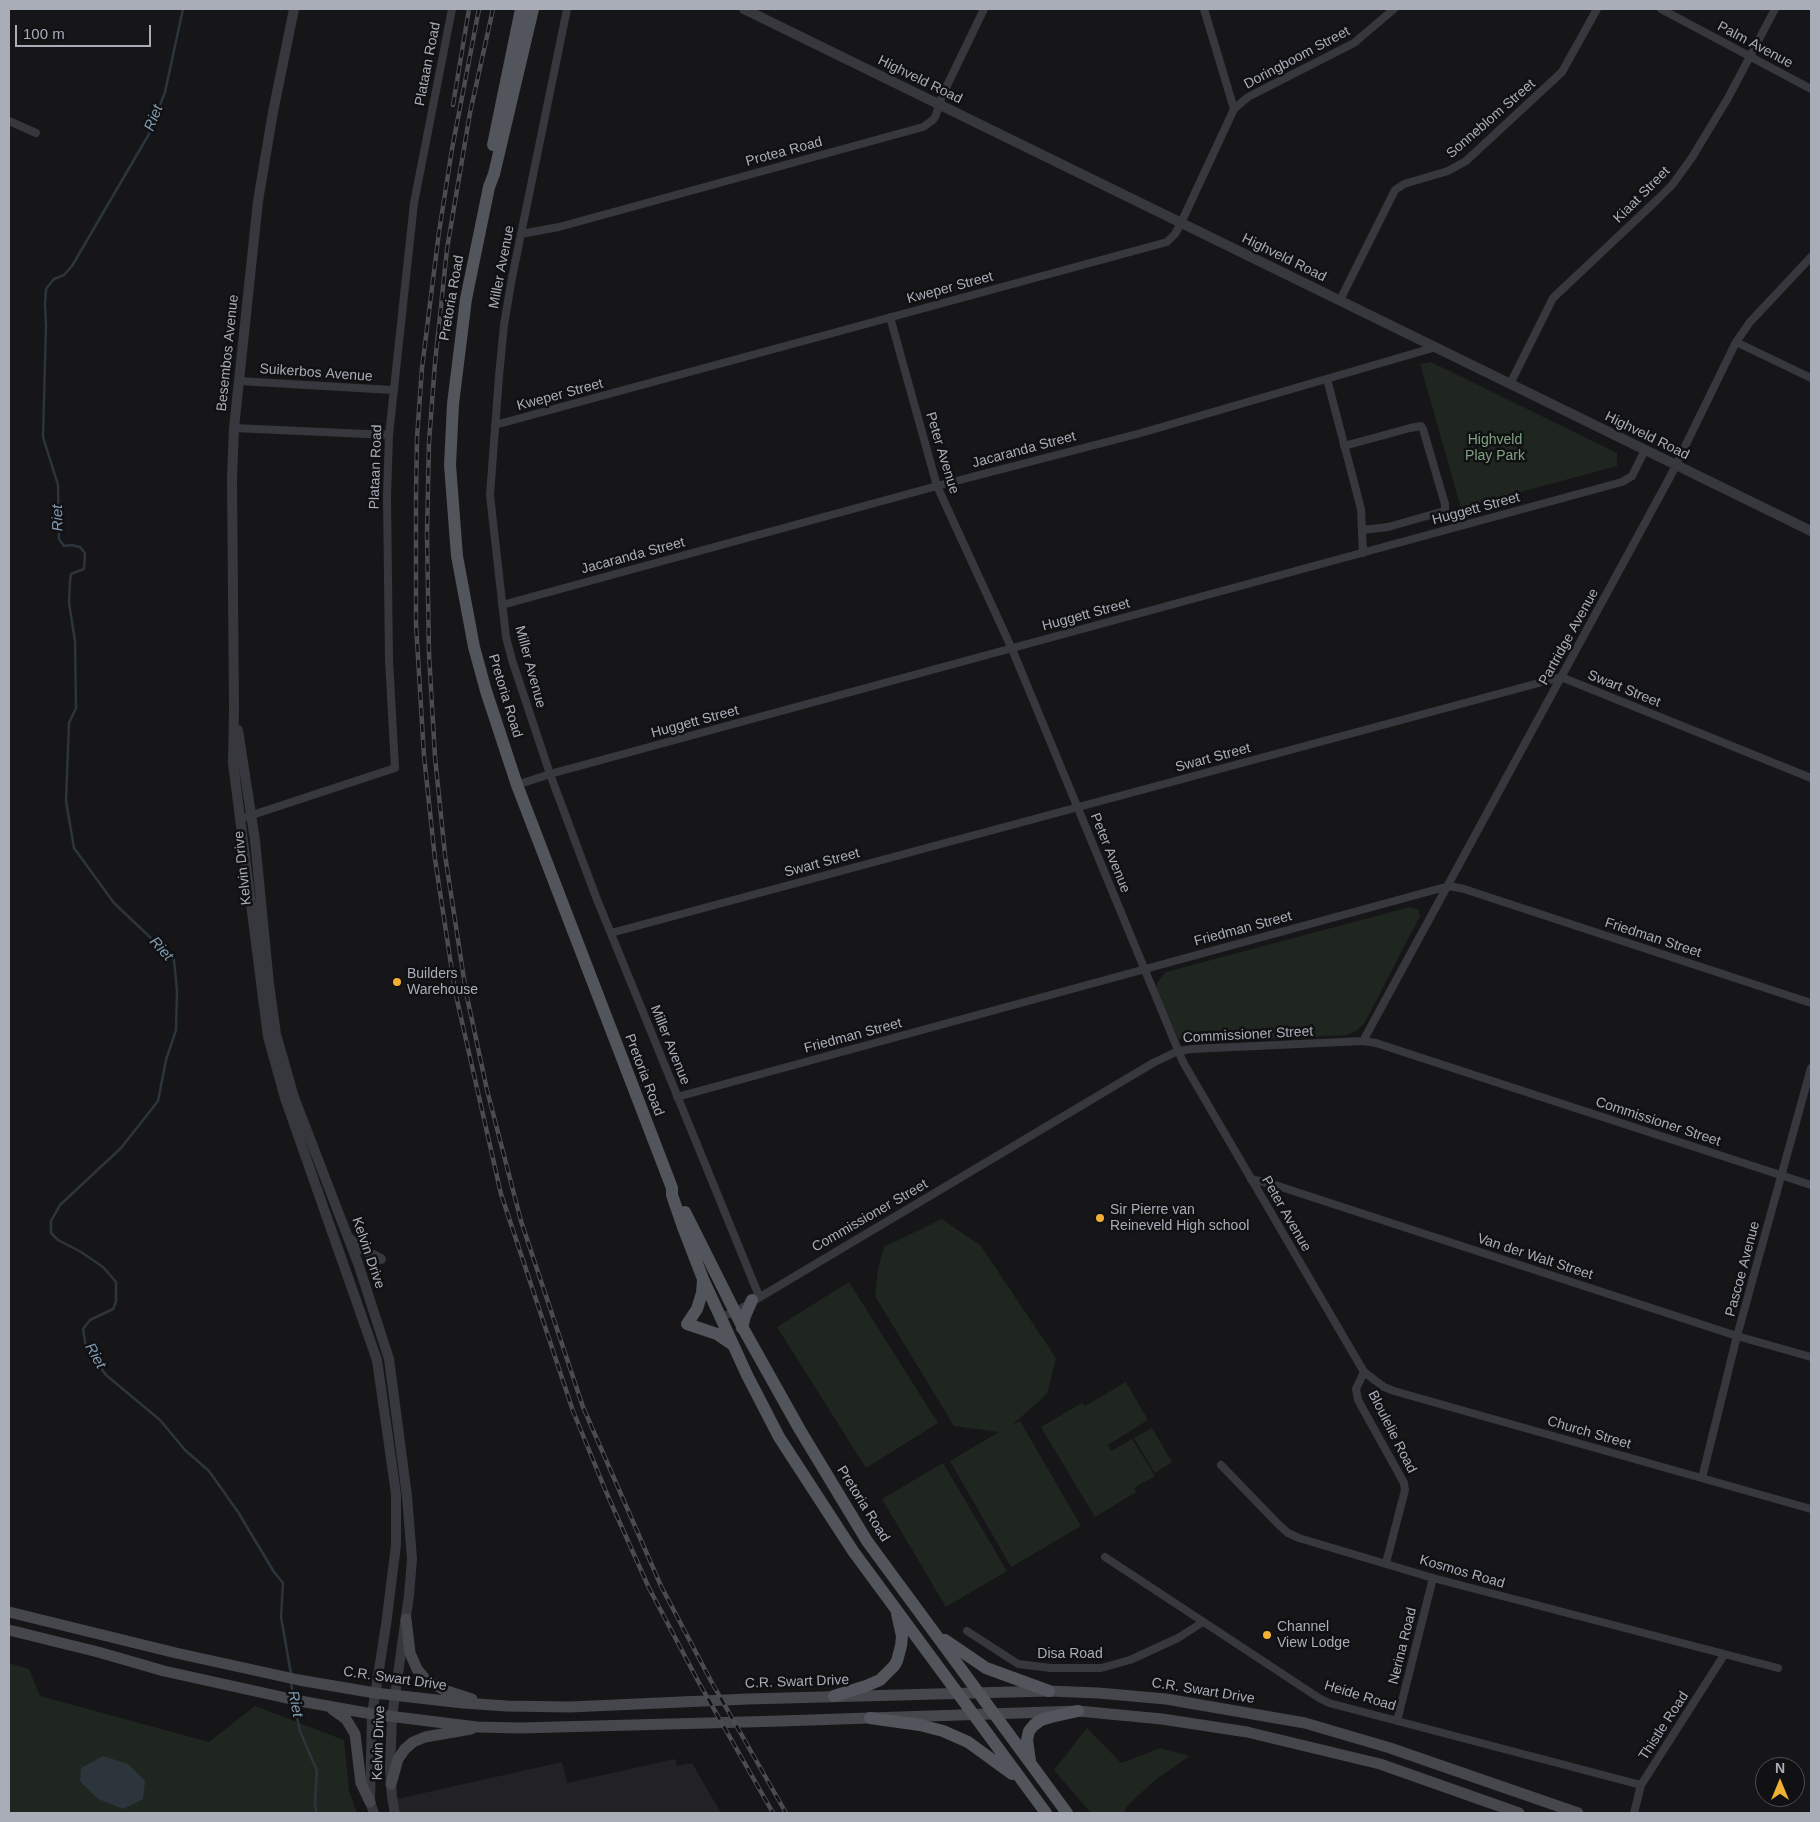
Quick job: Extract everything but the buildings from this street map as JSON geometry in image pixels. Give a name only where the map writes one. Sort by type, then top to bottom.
[{"type":"main road","name":"Pretoria Road","points":[[489,187],[487,171],[521,9]]},
{"type":"main road","name":"Pretoria Road","points":[[533,9],[494,174],[489,187],[466,299],[453,404],[450,473],[457,556],[474,647],[493,715],[517,785],[672,1188],[674,1203],[703,1279],[733,1345],[779,1437],[853,1551],[1046,1813]]},
{"type":"main road","name":"Pretoria Road","points":[[672,1188],[742,1328],[800,1430],[867,1541],[937,1634],[1066,1813]]},
{"type":"main road","points":[[703,1279],[702,1293],[697,1309],[687,1324],[717,1334],[733,1345]]},
{"type":"main road","points":[[742,1328],[745,1316],[756,1298]]},
{"type":"main road","points":[[834,1696],[880,1680],[898,1661],[902,1636],[895,1608]]},
{"type":"main road","name":"C.R. Swart Drive","points":[[9,1612],[298,1680],[394,1695],[463,1703],[507,1706],[570,1706],[977,1692],[1098,1693],[1166,1698],[1305,1723],[1390,1748],[1578,1813]]},
{"type":"main road","points":[[406,1619],[410,1653],[417,1669],[425,1678],[444,1690],[461,1696],[507,1706]]},
{"type":"main road","points":[[9,1630],[164,1671],[300,1701],[392,1717],[477,1727],[520,1728],[752,1722],[1078,1711],[1162,1719],[1247,1732],[1380,1764],[1519,1813]]},
{"type":"main road","points":[[937,1634],[986,1668],[1049,1692]]},
{"type":"main road","points":[[328,1706],[346,1719],[352,1727],[355,1734],[361,1783],[372,1808]]},
{"type":"main road","points":[[1030,1764],[1027,1740],[1029,1731],[1034,1725],[1041,1720],[1078,1711]]},
{"type":"main road","points":[[870,1718],[943,1730],[968,1742],[1026,1785]]},
{"type":"main road","points":[[391,1784],[398,1760],[405,1749],[413,1742],[425,1737],[451,1734],[477,1727]]},
{"type":"street","name":"Besembos Avenue","points":[[234,706],[232,478],[234,428],[258,201],[294,9]]},
{"type":"street","name":"Plataan Road","points":[[240,819],[395,768],[389,660],[387,496],[392,390],[414,203],[452,9]]},
{"type":"street","name":"Miller Avenue","points":[[567,9],[504,325],[490,495],[502,605],[512,660],[550,774],[756,1298]]},
{"type":"street","name":"Highveld Road","points":[[744,9],[1676,466],[1810,529]]},
{"type":"street","name":"Protea Road","points":[[521,234],[559,227],[923,127],[933,120],[984,9]]},
{"type":"street","points":[[1204,9],[1234,109]]},
{"type":"street","name":"Doringboom Street","points":[[1234,109],[1255,93],[1354,43],[1394,9]]},
{"type":"street","name":"Sonneblom Street","points":[[1340,300],[1395,190],[1404,184],[1457,168],[1472,155],[1562,72],[1596,9]]},
{"type":"street","name":"Palm Avenue","points":[[1661,9],[1811,89]]},
{"type":"street","name":"Kiaat Street","points":[[1510,384],[1553,298],[1672,185],[1691,159],[1728,98],[1775,9]]},
{"type":"street","name":"Kweper Street","points":[[495,425],[1160,245],[1171,238],[1180,223],[1234,109]]},
{"type":"street","points":[[9,121],[36,133]]},
{"type":"street","name":"Partridge Avenue","points":[[1363,1041],[1676,466],[1736,342],[1750,322],[1811,257]]},
{"type":"street","name":"Peter Avenue","points":[[890,317],[937,486],[1012,649],[1178,1051],[1364,1372]]},
{"type":"street","points":[[1736,342],[1811,378]]},
{"type":"street","name":"Jacaranda Street","points":[[502,605],[1142,432],[1436,347]]},
{"type":"street","points":[[1327,380],[1361,509],[1363,553]]},
{"type":"street","name":"Suikerbos Avenue","points":[[239,381],[392,390]]},
{"type":"street","points":[[1344,446],[1421,426],[1424,429],[1445,504],[1445,510],[1441,512],[1388,528],[1362,530]]},
{"type":"street","points":[[234,428],[389,435]]},
{"type":"street","name":"Huggett Street","points":[[517,785],[550,774],[1622,482],[1632,476],[1645,450]]},
{"type":"street","name":"Swart Street","points":[[611,933],[1562,677],[1811,778]]},
{"type":"street","name":"Kelvin Drive","points":[[234,706],[252,815],[269,984],[276,1034],[294,1097],[348,1238],[389,1359],[407,1496],[412,1559],[406,1619],[392,1717],[391,1784],[395,1813]]},
{"type":"street","name":"Kelvin Drive","points":[[234,706],[233,763],[268,1037],[285,1098],[377,1360],[396,1494],[396,1545],[372,1714],[372,1808]]},
{"type":"street","name":"Friedman Street","points":[[677,1097],[1449,886],[1464,889],[1811,1003]]},
{"type":"street","name":"Commissioner Street","points":[[720,1317],[735,1312],[1153,1063],[1178,1051],[1363,1041],[1383,1045],[1811,1186]]},
{"type":"street","name":"Pascoe Avenue","points":[[1702,1478],[1737,1336],[1811,1068]]},
{"type":"street","name":"Van der Walt Street","points":[[1251,1179],[1275,1185],[1737,1336],[1811,1357]]},
{"type":"street","points":[[348,1238],[363,1250],[381,1259]]},
{"type":"street","name":"Church Street","points":[[1364,1372],[1384,1387],[1394,1391],[1811,1509]]},
{"type":"street","name":"Bloulelie Road","points":[[1364,1372],[1356,1389],[1358,1400],[1404,1483],[1405,1490],[1386,1563]]},
{"type":"street","name":"Kosmos Road","points":[[1221,1465],[1288,1533],[1300,1538],[1433,1578],[1778,1668]]},
{"type":"street","name":"Heide Road","points":[[1105,1557],[1329,1703],[1641,1785]]},
{"type":"street","name":"Nerina Road","points":[[1397,1721],[1433,1578]]},
{"type":"street","name":"Disa Road","points":[[967,1632],[1018,1664],[1051,1668],[1101,1668],[1130,1660],[1178,1638],[1203,1622]]},
{"type":"street","name":"Thistle Road","points":[[1634,1813],[1641,1785],[1724,1655]]},
{"type":"shaded area","points":[[103,1756],[128,1764],[145,1781],[143,1799],[123,1809],[98,1799],[80,1781],[81,1768]]},
{"type":"shaded area","points":[[675,1759],[677,1766],[692,1763],[721,1813],[401,1813],[397,1799],[562,1762],[567,1783]]},
{"type":"green space","name":"Highveld Play Park","points":[[1431,362],[1617,453],[1617,466],[1461,508],[1420,364]]},
{"type":"green space","points":[[1410,907],[1418,909],[1420,916],[1365,1022],[1358,1030],[1347,1035],[1200,1042],[1178,1038],[1157,990],[1157,983],[1166,972]]},
{"type":"green space","points":[[942,1219],[981,1246],[1056,1358],[1047,1394],[1012,1425],[1020,1421],[1081,1526],[1011,1567],[950,1461],[999,1432],[954,1426],[875,1296],[878,1269],[884,1247]]},
{"type":"green space","points":[[849,1282],[938,1423],[866,1468],[777,1327]]},
{"type":"green space","points":[[1126,1382],[1148,1420],[1108,1445],[1111,1451],[1132,1439],[1155,1476],[1134,1488],[1136,1492],[1095,1517],[1041,1427],[1082,1403],[1085,1406]]},
{"type":"green space","points":[[1152,1428],[1172,1462],[1155,1473],[1134,1438]]},
{"type":"green space","points":[[943,1463],[1007,1571],[946,1607],[882,1499]]},
{"type":"green space","points":[[9,1663],[29,1669],[40,1696],[209,1742],[255,1706],[344,1740],[349,1791],[357,1813],[9,1813]]},
{"type":"green space","points":[[1087,1728],[1121,1763],[1160,1748],[1190,1756],[1155,1780],[1127,1806],[1124,1813],[1091,1813],[1054,1770]]},
{"type":"waterway","name":"Riet","points":[[183,9],[165,92],[149,134],[72,266],[64,275],[54,279],[46,289],[43,437],[58,485],[59,539],[64,546],[80,547],[85,553],[84,569],[71,574],[69,603],[75,641],[76,708],[69,723],[66,801],[74,848],[114,903],[174,960],[177,991],[176,1030],[166,1060],[158,1101],[121,1148],[60,1205],[51,1221],[51,1233],[58,1240],[81,1252],[103,1267],[116,1282],[116,1302],[113,1309],[90,1320],[83,1329],[86,1347],[106,1375],[160,1420],[185,1450],[209,1471],[238,1512],[274,1572],[283,1583],[281,1617],[291,1674]]},
{"type":"waterway","name":"Riet","points":[[291,1682],[293,1696]]},
{"type":"waterway","name":"Riet","points":[[294,1704],[300,1731],[317,1771],[316,1813]]},
{"type":"railway","points":[[453,105],[469,9]]},
{"type":"railway","points":[[479,9],[452,149],[439,232],[422,368],[417,438],[416,624],[424,756],[435,859],[455,991],[501,1194],[573,1411],[607,1494],[649,1588],[698,1681],[773,1813]]},
{"type":"railway","points":[[493,9],[470,113],[447,249],[429,442],[427,534],[429,654],[435,757],[445,855],[466,992],[487,1090],[521,1221],[583,1407],[661,1586],[711,1681],[786,1813]]},
{"type":"place","name":"Builders Warehouse","points":[[397,982]]},
{"type":"place","name":"Sir Pierre van Reineveld High school","points":[[1100,1218]]},
{"type":"place","name":"Channel View Lodge","points":[[1267,1635]]}]
